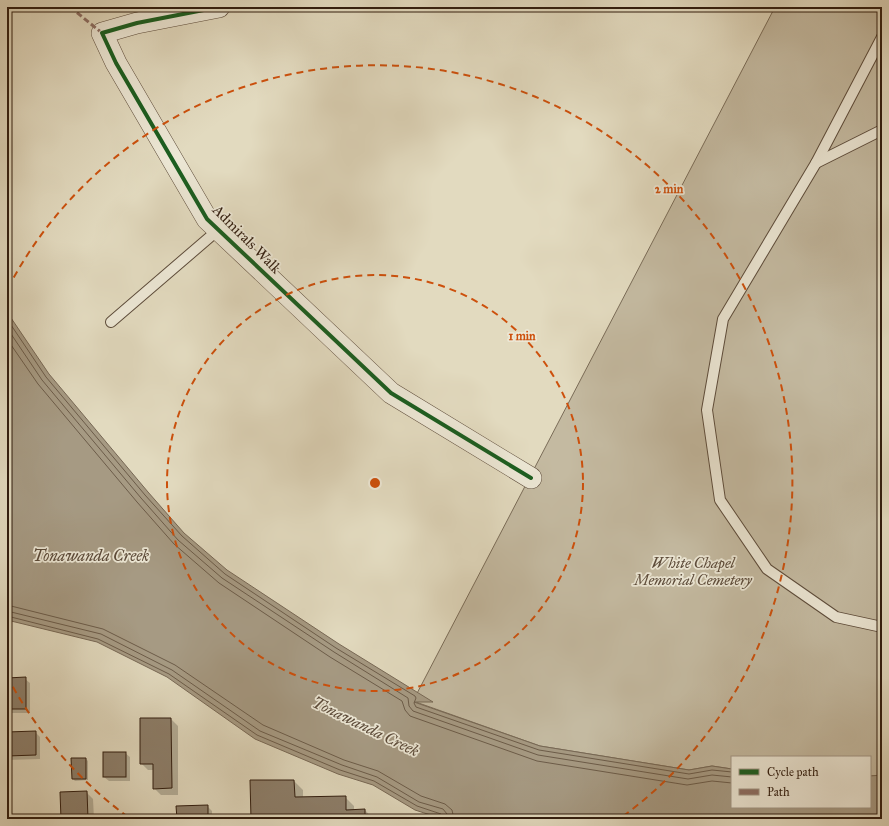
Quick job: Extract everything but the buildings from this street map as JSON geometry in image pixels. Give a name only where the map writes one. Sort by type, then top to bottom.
[{"type":"street","name":"Admirals Walk","points":[[219,7],[137,23],[102,33],[116,63],[207,220],[391,393],[531,478]]},
{"type":"lane","points":[[882,37],[816,163],[723,319],[707,410],[720,500],[767,569],[836,617],[882,627]]},
{"type":"lane","points":[[816,163],[882,130]]},
{"type":"lane","points":[[111,322],[218,230]]},
{"type":"green space","name":"White Chapel Memorial Cemetery","points":[[775,7],[882,7],[882,775],[871,776],[871,756],[731,756],[731,769],[712,766],[689,770],[540,746],[413,701]]},
{"type":"water","name":"Tonawanda Creek","points":[[7,312],[49,374],[184,533],[227,570],[339,644],[433,702],[414,702],[540,746],[689,770],[712,766],[731,769],[731,808],[871,808],[871,776],[882,775],[882,819],[443,819],[415,810],[373,785],[338,774],[255,739],[167,677],[97,642],[7,620]]},
{"type":"marked path","points":[[70,7],[102,33]]},
{"type":"cycle path","points":[[219,7],[137,23],[102,33],[116,63],[207,219],[391,393],[531,478]]}]
